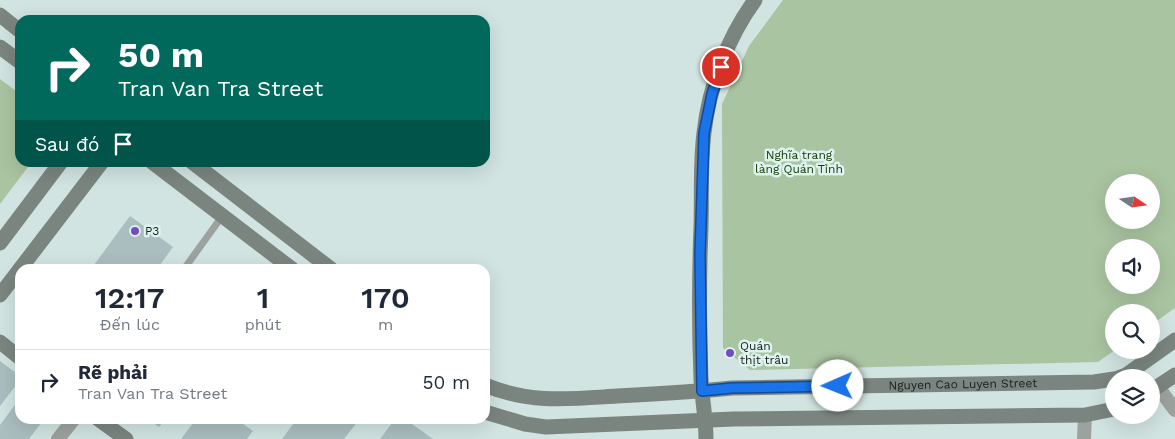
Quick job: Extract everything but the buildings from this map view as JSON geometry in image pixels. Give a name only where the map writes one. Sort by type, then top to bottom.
[{"type":"street","points":[[706,439],[702,391],[700,254],[704,133],[712,94],[726,53],[742,18],[755,0]]},
{"type":"street","points":[[0,15],[15,26]]},
{"type":"street","points":[[0,47],[15,58]]},
{"type":"street","points":[[0,243],[57,167]]},
{"type":"street","points":[[24,264],[98,167]]},
{"type":"street","points":[[159,167],[285,264]]},
{"type":"street","points":[[198,167],[325,264]]},
{"type":"street","points":[[0,296],[15,276]]},
{"type":"street","points":[[1134,369],[1175,340]]},
{"type":"street","points":[[0,342],[15,354]]},
{"type":"street","points":[[1160,385],[1175,375]]},
{"type":"street","name":"Nguyen Cao Luyen Street","points":[[490,387],[513,394],[548,400],[732,388],[1105,380]]},
{"type":"street","points":[[1160,395],[1175,410]]},
{"type":"street","points":[[490,414],[525,424],[546,427],[734,419],[1085,415],[1105,411]]},
{"type":"street","points":[[1084,439],[1085,415]]},
{"type":"street","points":[[58,439],[70,424]]},
{"type":"street","points":[[105,424],[126,439]]},
{"type":"lane","points":[[188,264],[223,216]]},
{"type":"green space","name":"Nghĩa trang làng Quán Tỉnh","points":[[783,0],[1175,0],[1175,308],[1160,319],[1160,304],[1105,304],[1105,357],[1098,362],[750,370],[723,348],[722,104],[749,46]]},
{"type":"green space","points":[[0,79],[15,90],[15,167],[28,167],[0,204]]},
{"type":"place","name":"P3","points":[[135,231]]},
{"type":"place","name":"Quán thịt trâu","points":[[730,353]]},
{"type":"route","points":[[721,67],[712,94],[704,133],[700,254],[702,391],[732,388],[838,386]]}]
